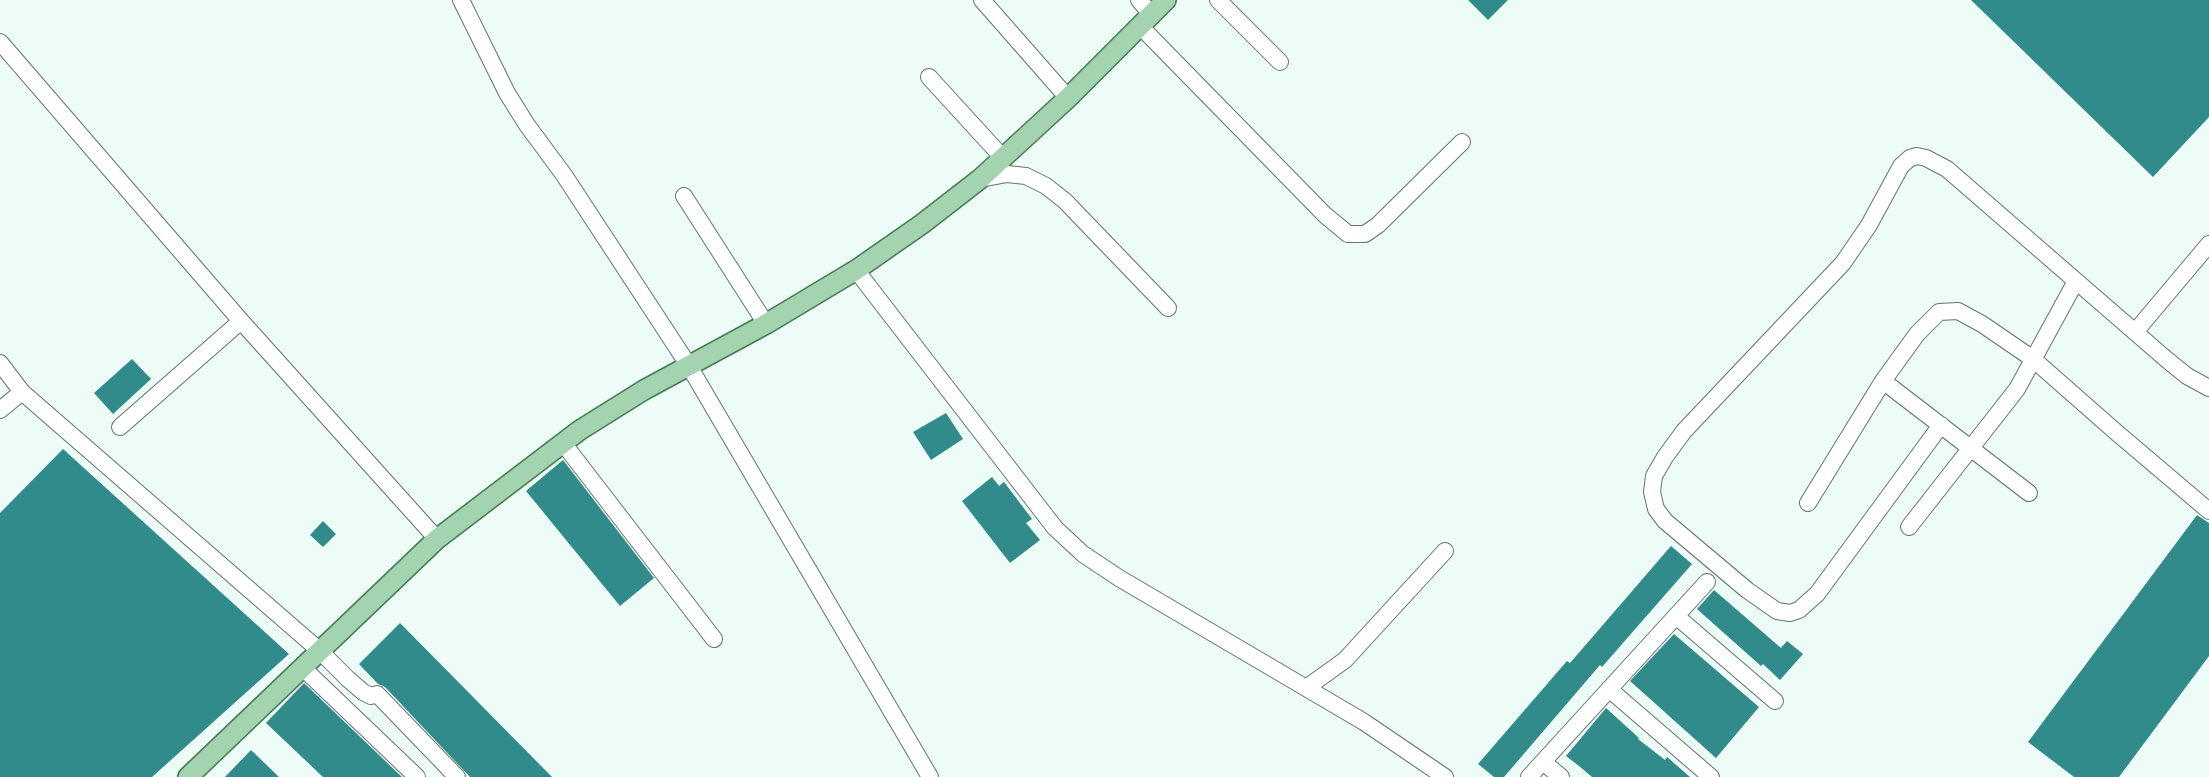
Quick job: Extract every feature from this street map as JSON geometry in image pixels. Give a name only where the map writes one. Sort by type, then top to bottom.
[{"type":"main road","points":[[188,777],[437,539],[563,443],[634,397],[766,324],[856,270],[922,224],[1003,158],[1068,98],[1166,0]]},
{"type":"street","points":[[461,0],[507,93],[689,366],[930,777]]},
{"type":"street","points":[[982,0],[1068,98]]},
{"type":"street","points":[[1139,0],[1147,21],[1325,215],[1348,234],[1365,234],[1378,225],[1462,142]]},
{"type":"street","points":[[1218,0],[1280,62]]},
{"type":"street","points":[[0,42],[241,321],[437,539]]},
{"type":"street","points":[[929,78],[1003,158]]},
{"type":"street","points":[[1941,425],[1817,594],[1798,610],[1790,613],[1777,611],[1764,603],[1665,521],[1656,509],[1652,492],[1654,477],[1684,431],[1843,263],[1869,225],[1901,166],[1917,156],[1947,169],[2187,376],[2209,388]]},
{"type":"street","points":[[980,179],[1007,174],[1026,176],[1046,186],[1065,201],[1168,308]]},
{"type":"street","points":[[684,196],[766,324]]},
{"type":"street","points":[[2135,332],[2209,244]]},
{"type":"street","points":[[856,270],[1055,528],[1083,554],[1119,578],[1364,722],[1445,777]]},
{"type":"street","points":[[1909,527],[2017,389],[2076,281]]},
{"type":"street","points":[[1808,503],[1883,382],[1917,334],[1939,312],[1958,312],[1982,324],[2034,359],[2209,511]]},
{"type":"street","points":[[120,427],[241,321]]},
{"type":"street","points":[[0,363],[22,392],[320,651],[363,692],[371,696],[377,694],[457,777]]},
{"type":"street","points":[[1883,382],[2029,493]]},
{"type":"street","points":[[0,410],[22,392]]},
{"type":"street","points":[[563,443],[714,639]]},
{"type":"street","points":[[1307,688],[1345,660],[1445,551]]},
{"type":"street","points":[[1529,777],[1707,582]]},
{"type":"street","points":[[1676,616],[1775,701]]},
{"type":"street","points":[[303,668],[417,777]]},
{"type":"street","points":[[1609,689],[1711,777]]},
{"type":"street","points":[[1543,762],[1560,777]]},
{"type":"building","points":[[1468,0],[1508,0],[1488,20]]},
{"type":"building","points":[[1971,0],[2209,0],[2209,117],[2153,177]]},
{"type":"building","points":[[132,359],[151,379],[113,414],[94,393]]},
{"type":"building","points":[[946,413],[963,439],[931,460],[913,432]]},
{"type":"building","points":[[63,449],[289,654],[152,777],[0,777],[0,513]]},
{"type":"building","points":[[563,460],[654,578],[620,606],[526,491]]},
{"type":"building","points":[[992,477],[999,486],[1004,482],[1032,519],[1026,523],[1040,540],[1010,563],[962,501]]},
{"type":"building","points":[[2197,515],[2209,523],[2209,656],[2119,777],[2074,777],[2028,742]]},
{"type":"building","points":[[323,521],[336,534],[323,547],[310,535]]},
{"type":"building","points":[[1671,546],[1692,564],[1602,667],[1600,665],[1504,777],[1494,777],[1478,764],[1567,661],[1570,663]]},
{"type":"building","points":[[1714,590],[1781,648],[1787,641],[1803,654],[1780,680],[1697,609]]},
{"type":"building","points":[[400,623],[552,777],[470,777],[385,687],[378,684],[359,664]]},
{"type":"building","points":[[1674,634],[1759,707],[1716,758],[1630,681]]},
{"type":"building","points":[[304,683],[402,777],[323,777],[266,723]]},
{"type":"building","points":[[1606,708],[1638,739],[1665,760],[1667,757],[1690,777],[1592,777],[1566,756]]},
{"type":"building","points":[[251,750],[279,777],[225,777]]}]
